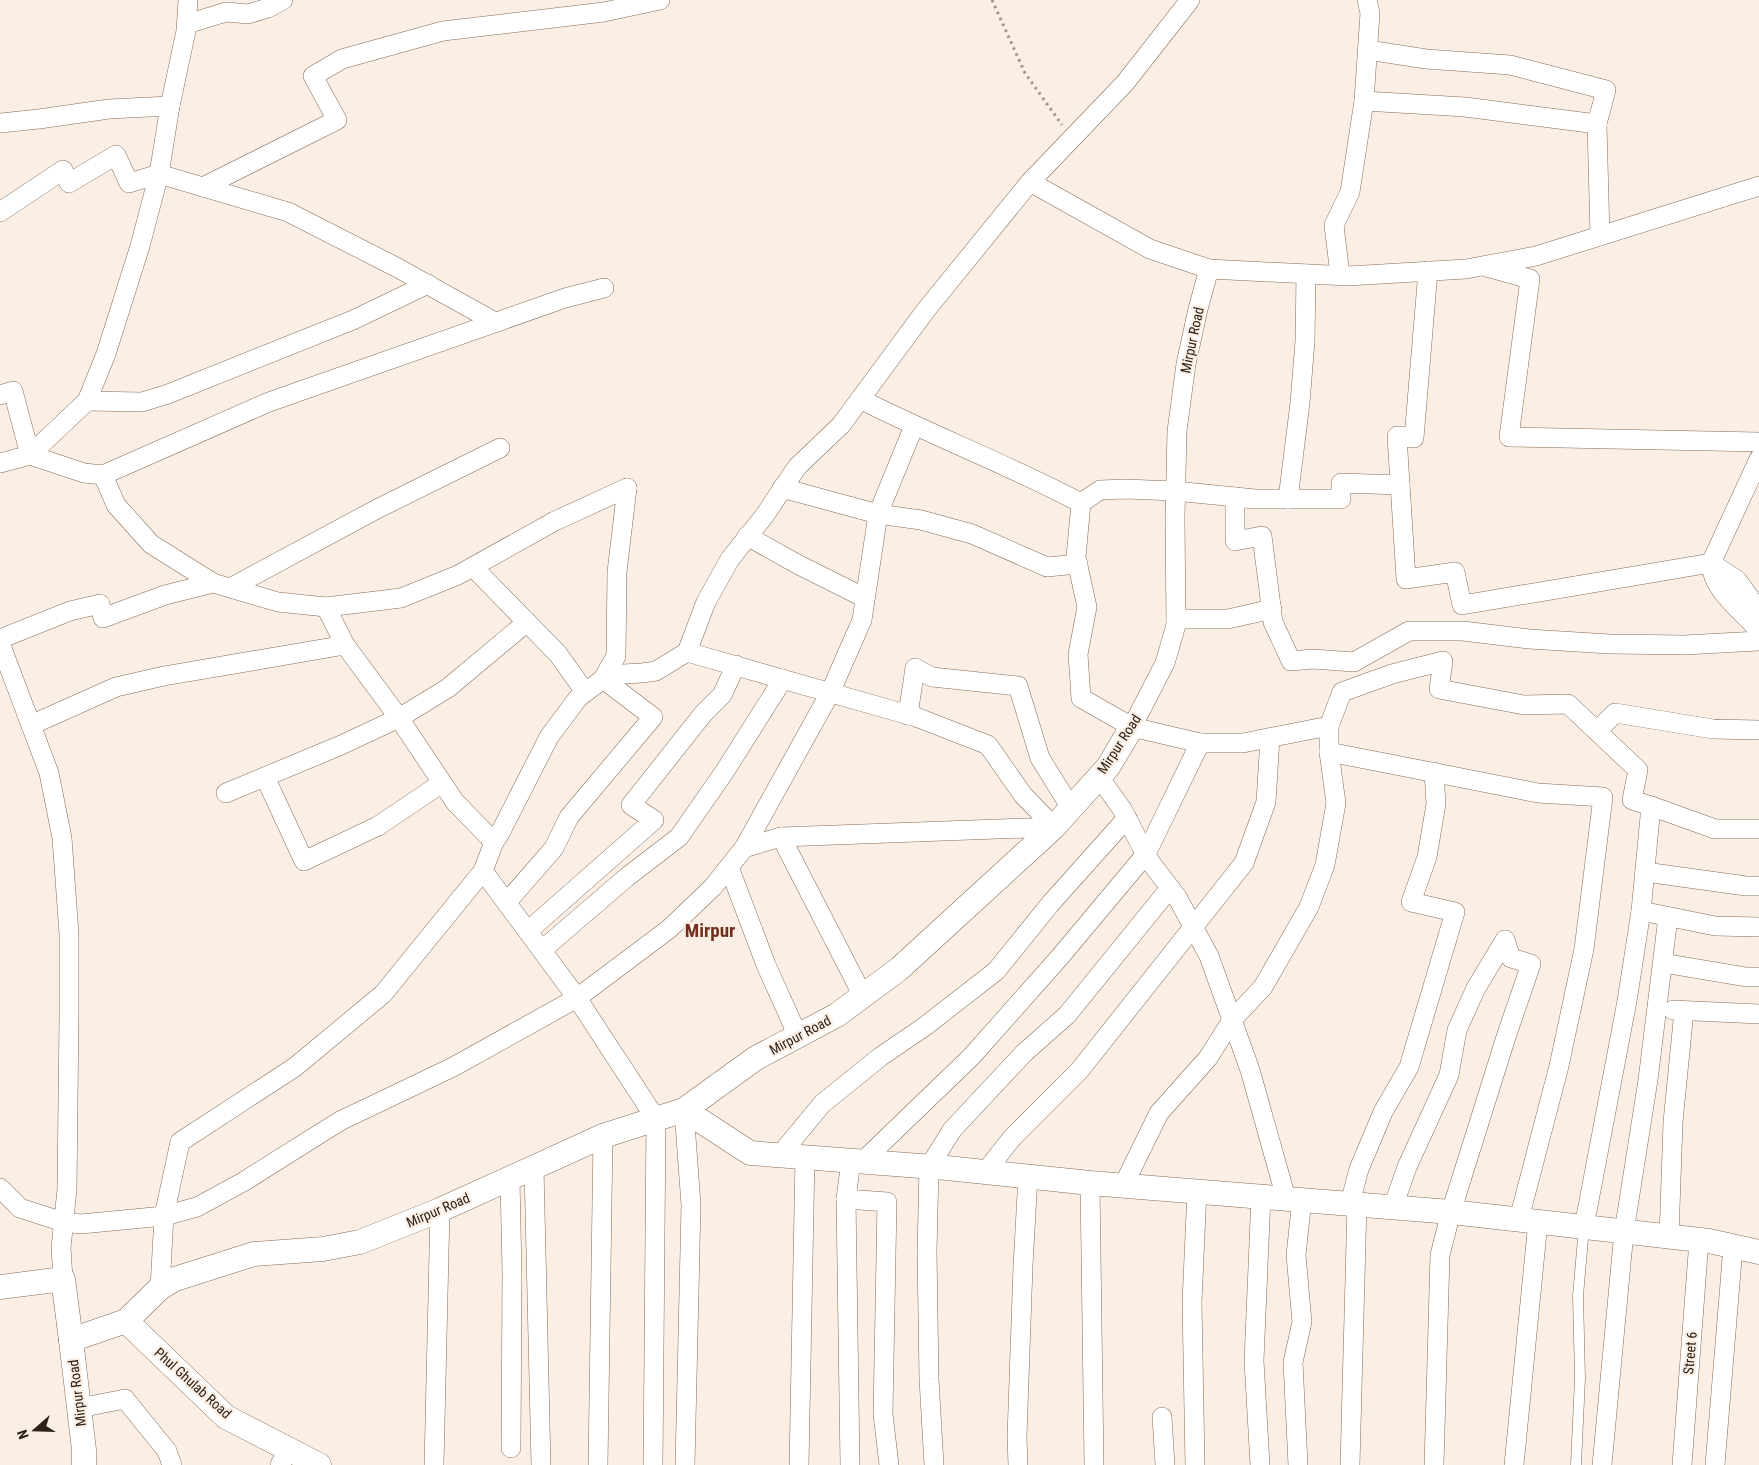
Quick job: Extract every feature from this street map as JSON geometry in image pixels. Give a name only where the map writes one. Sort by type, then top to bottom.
[{"type":"street","points":[[0,463],[30,455],[87,401],[106,354],[140,246],[159,174],[186,24],[188,0]]},
{"type":"street","points":[[186,24],[226,12],[248,14],[268,8],[283,0]]},
{"type":"street","points":[[203,187],[337,120],[312,76],[342,59],[443,30],[604,12],[660,0]]},
{"type":"street","points":[[160,1288],[164,1216],[180,1142],[295,1067],[383,994],[483,871],[494,842],[549,737],[578,698],[603,679],[622,674],[656,671],[688,652],[706,602],[730,559],[765,515],[796,467],[841,426],[926,310],[1030,182],[1125,83],[1190,0]]},
{"type":"street","points":[[1340,275],[1334,225],[1350,192],[1364,101],[1370,13],[1367,0]]},
{"type":"street","points":[[1368,50],[1426,59],[1510,65],[1606,90],[1597,124],[1600,236]]},
{"type":"street","points":[[1364,101],[1465,107],[1597,124]]},
{"type":"street","points":[[0,123],[109,109],[170,106]]},
{"type":"street","points":[[0,212],[63,170],[69,183],[116,155],[129,183],[159,174],[288,212],[396,267],[496,322]]},
{"type":"street","points":[[1030,182],[1150,249],[1209,269],[1340,275],[1466,269],[1536,256],[1759,186]]},
{"type":"street","points":[[1482,266],[1530,279],[1509,437],[1759,442]]},
{"type":"street","name":"Mirpur Road","points":[[84,1465],[71,1340],[126,1321],[160,1288],[175,1279],[254,1254],[323,1249],[360,1242],[440,1210],[603,1136],[684,1110],[756,1058],[837,1015],[899,969],[1054,827],[1108,767],[1132,727],[1165,663],[1176,625],[1175,491],[1177,431],[1186,364],[1209,269]]},
{"type":"street","points":[[1428,271],[1414,438],[1397,436],[1406,579],[1455,572],[1462,605],[1711,563],[1737,580],[1759,611]]},
{"type":"street","points":[[1288,499],[1300,403],[1305,342],[1306,274]]},
{"type":"street","points":[[87,401],[142,402],[168,394],[352,320],[428,284]]},
{"type":"street","points":[[30,455],[84,474],[103,475],[269,402],[565,298],[604,288]]},
{"type":"street","points":[[0,395],[13,391],[30,455]]},
{"type":"street","points":[[860,399],[1081,503]]},
{"type":"street","points":[[0,1188],[20,1208],[63,1222],[81,1224],[164,1216],[197,1207],[243,1182],[340,1121],[453,1067],[577,998],[669,929],[713,887],[744,848],[830,693],[862,620],[878,514],[914,426]]},
{"type":"street","points":[[0,639],[70,611],[100,604],[103,618],[165,595],[222,586],[500,448]]},
{"type":"street","points":[[1759,459],[1711,563],[1711,573],[1718,585],[1759,631]]},
{"type":"street","points":[[103,475],[116,505],[151,544],[222,586],[278,602],[326,607],[401,598],[458,575],[555,521],[627,488],[617,572],[616,656],[603,679]]},
{"type":"street","points":[[1081,503],[1100,490],[1175,491],[1255,499],[1341,499],[1341,483],[1400,485]]},
{"type":"street","points":[[782,488],[878,514],[921,520],[972,534],[1047,568],[1078,564]]},
{"type":"street","points":[[1235,497],[1235,541],[1262,536],[1273,622],[1291,661],[1314,659],[1354,662],[1409,631],[1463,631],[1529,639],[1610,644],[1684,645],[1759,641]]},
{"type":"street","points":[[1081,503],[1076,557],[1087,607],[1078,654],[1082,698],[1132,727],[1200,743],[1243,743],[1329,726]]},
{"type":"street","points":[[748,536],[865,598]]},
{"type":"street","points":[[473,567],[558,654],[585,692]]},
{"type":"street","points":[[326,607],[345,645],[399,718],[455,802],[494,842]]},
{"type":"street","points":[[1176,619],[1228,619],[1272,609]]},
{"type":"street","points":[[226,794],[339,746],[399,718],[448,688],[526,622]]},
{"type":"street","points":[[0,643],[49,773],[62,838],[67,905],[70,1015],[67,1189],[61,1248],[71,1340]]},
{"type":"street","points":[[31,725],[116,687],[164,676],[345,645]]},
{"type":"street","points":[[688,652],[908,715],[988,745],[1023,795],[1054,827]]},
{"type":"street","points":[[1124,1184],[1159,1113],[1208,1058],[1232,1020],[1263,987],[1309,907],[1324,865],[1336,802],[1329,752],[1329,726],[1342,692],[1392,674],[1443,661],[1439,690],[1524,705],[1568,704],[1638,770],[1632,800],[1715,829],[1759,829]]},
{"type":"street","points":[[528,932],[654,820],[630,805],[702,714],[722,695],[736,665]]},
{"type":"street","points":[[908,715],[915,668],[932,677],[1018,686],[1040,758],[1071,808]]},
{"type":"street","points":[[507,902],[554,848],[569,817],[654,717],[603,679]]},
{"type":"street","points":[[542,950],[627,877],[679,837],[783,679]]},
{"type":"street","points":[[1597,731],[1615,713],[1714,729],[1759,730]]},
{"type":"street","points":[[986,1171],[1012,1138],[1079,1071],[1244,863],[1266,802],[1270,738]]},
{"type":"street","points":[[850,1465],[846,1200],[857,1161],[971,1058],[1059,958],[1146,854],[1200,743]]},
{"type":"street","points":[[1329,752],[1538,793],[1603,797],[1584,949],[1558,1066],[1528,1220],[1514,1465]]},
{"type":"street","points":[[1350,1465],[1353,1203],[1358,1169],[1383,1112],[1409,1067],[1455,912],[1412,902],[1427,857],[1436,804],[1434,772]]},
{"type":"street","points":[[265,777],[304,861],[378,826],[442,782]]},
{"type":"street","points":[[1099,777],[1127,818],[1146,854],[1170,888],[1209,956],[1294,1198],[1296,1255],[1302,1322],[1293,1362],[1298,1465]]},
{"type":"street","points":[[1584,1227],[1627,1002],[1641,911],[1651,806]]},
{"type":"street","points":[[780,1155],[822,1104],[880,1057],[924,1027],[996,971],[1050,903],[1127,818]]},
{"type":"street","points":[[744,848],[781,837],[1054,827]]},
{"type":"street","points":[[781,837],[863,996]]},
{"type":"street","points":[[729,867],[766,965],[798,1036]]},
{"type":"street","points":[[483,871],[577,998],[656,1119],[653,1465]]},
{"type":"street","points":[[1645,872],[1746,886],[1759,886]]},
{"type":"street","points":[[934,1465],[929,1379],[927,1252],[929,1167],[952,1130],[1024,1053],[1067,1015],[1170,888]]},
{"type":"street","points":[[1641,911],[1715,926],[1759,927]]},
{"type":"street","points":[[1602,1465],[1624,1232],[1648,1080],[1668,917]]},
{"type":"street","points":[[1393,1207],[1406,1167],[1449,1076],[1457,1030],[1476,988],[1505,940],[1511,958],[1531,964],[1451,1212],[1440,1255],[1434,1465]]},
{"type":"street","points":[[1663,963],[1746,977],[1759,977]]},
{"type":"street","points":[[1657,1009],[1759,1014]]},
{"type":"street","points":[[1670,1237],[1673,1122],[1684,1010]]},
{"type":"street","points":[[684,1110],[750,1153],[986,1171],[1090,1183],[1124,1184],[1451,1212],[1700,1240],[1759,1252]]},
{"type":"street","points":[[684,1110],[692,1205],[686,1465]]},
{"type":"street","points":[[598,1465],[603,1136]]},
{"type":"street","points":[[799,1465],[805,1157]]},
{"type":"street","points":[[534,1168],[541,1465]]},
{"type":"street","points":[[1018,1465],[1017,1437],[1022,1285],[1028,1176]]},
{"type":"street","points":[[510,1178],[512,1448]]},
{"type":"street","points":[[1090,1183],[1094,1465]]},
{"type":"street","points":[[1195,1465],[1192,1302],[1197,1190]]},
{"type":"street","points":[[1260,1196],[1254,1361],[1260,1465]]},
{"type":"street","points":[[846,1200],[887,1202],[883,1414],[889,1465]]},
{"type":"street","points":[[434,1465],[440,1210]]},
{"type":"street","name":"Street 6","points":[[1682,1465],[1700,1240]]},
{"type":"street","points":[[1715,1465],[1733,1247]]},
{"type":"street","points":[[0,1287],[63,1279]]},
{"type":"street","name":"Phul Ghulab Road","points":[[126,1321],[226,1417],[284,1457],[319,1465]]},
{"type":"street","points":[[79,1408],[125,1399],[167,1451],[172,1465]]},
{"type":"street","points":[[1162,1417],[1165,1465]]},
{"type":"lane","points":[[1576,1465],[1580,1378],[1578,1296],[1584,1227]]},
{"type":"path","points":[[992,0],[1024,73],[1072,138]]},
{"type":"district","name":"Mirpur","points":[[710,930]]}]
